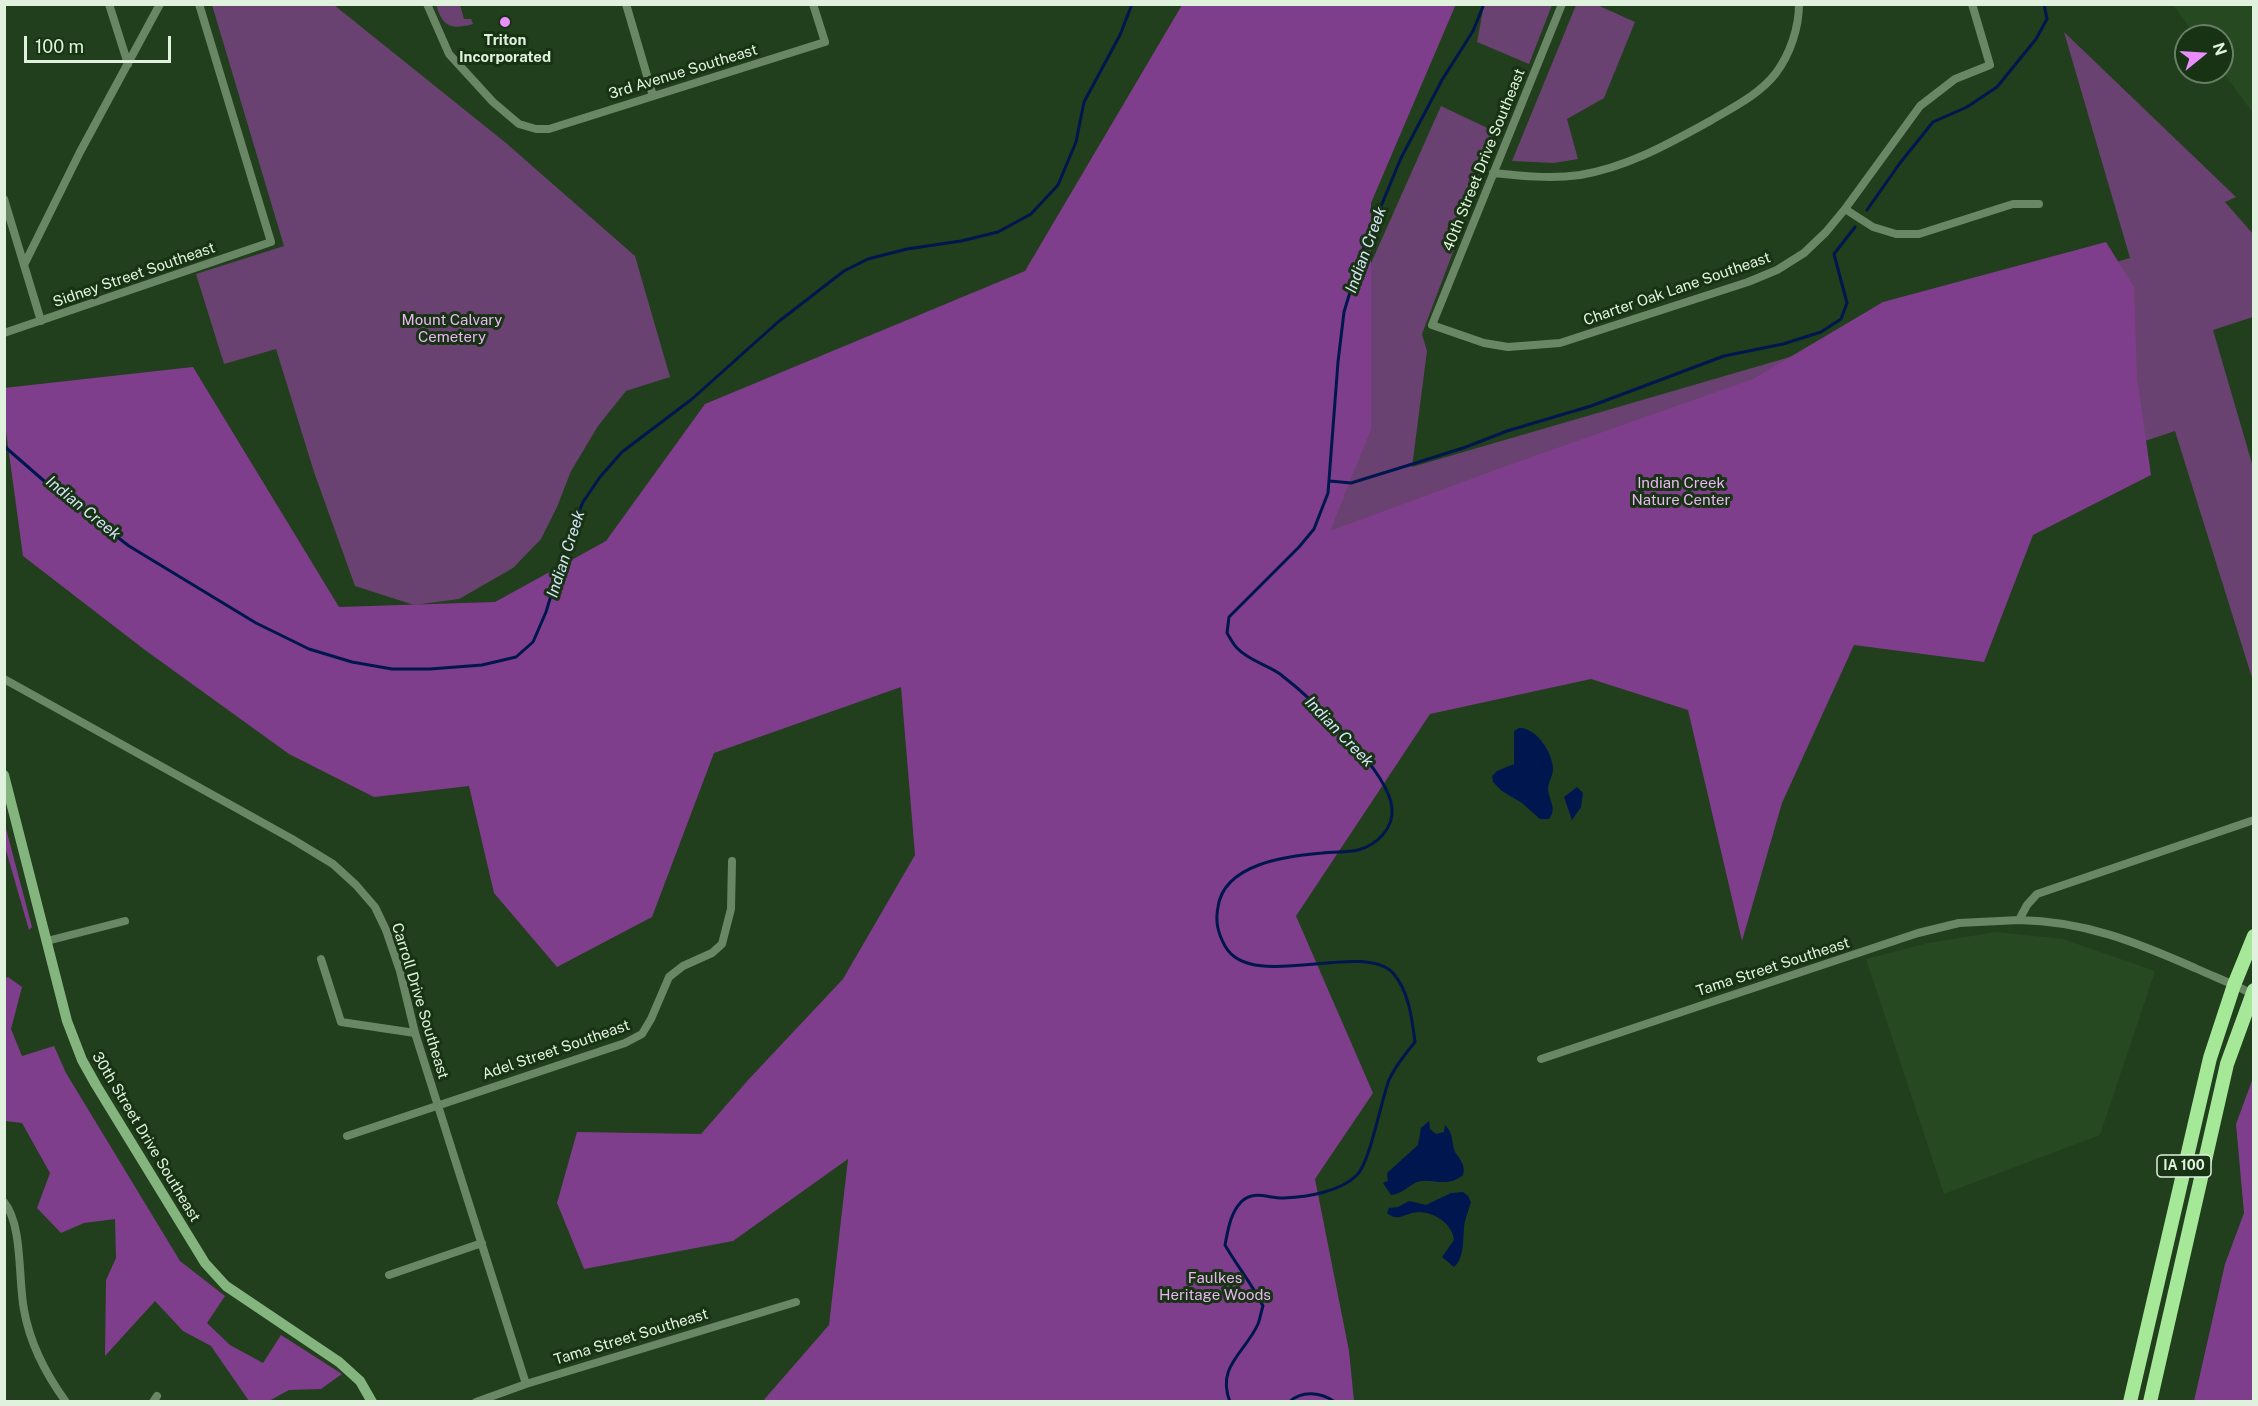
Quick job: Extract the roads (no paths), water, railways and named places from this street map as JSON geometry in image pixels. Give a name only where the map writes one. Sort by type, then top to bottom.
[{"type":"highway","name":"IA 100","points":[[2130,1401],[2210,1058],[2253,936]]},
{"type":"highway","name":"IA 100","points":[[2150,1401],[2227,1064],[2253,993]]},
{"type":"main road","name":"30th Street Drive Southeast","points":[[4,775],[67,1021],[82,1059],[205,1263],[226,1286],[339,1362],[360,1381],[372,1401]]},
{"type":"street","points":[[109,4],[128,64]]},
{"type":"street","points":[[24,265],[80,152],[160,4]]},
{"type":"street","name":"Sidney Street Southeast","points":[[4,333],[271,242],[199,4]]},
{"type":"street","name":"3rd Avenue Southeast","points":[[427,4],[448,54],[493,102],[519,124],[536,129],[549,129],[825,42],[813,4]]},
{"type":"street","points":[[626,4],[653,96]]},
{"type":"street","name":"40th Street Drive Southeast","points":[[1432,325],[1562,4]]},
{"type":"street","points":[[1493,173],[1528,177],[1580,175],[1626,163],[1666,145],[1744,101],[1776,72],[1795,33],[1799,4]]},
{"type":"street","name":"Charter Oak Lane Southeast","points":[[1432,325],[1467,338],[1508,347],[1560,343],[1748,282],[1777,270],[1804,253],[1845,209],[1920,106],[1955,79],[1990,65],[1972,4]]},
{"type":"street","points":[[4,199],[41,321]]},
{"type":"street","points":[[1845,209],[1873,227],[1896,234],[1919,234],[2013,204],[2039,204]]},
{"type":"street","name":"Carroll Drive Southeast","points":[[4,679],[333,864],[375,907],[386,930],[400,971],[415,1033],[526,1384]]},
{"type":"street","points":[[2019,920],[2027,905],[2037,894],[2253,820]]},
{"type":"street","name":"Adel Street Southeast","points":[[347,1136],[625,1043],[642,1034],[651,1019],[669,976],[683,966],[712,953],[722,944],[730,909],[732,861]]},
{"type":"street","name":"Tama Street Southeast","points":[[1541,1059],[1918,933],[1959,923],[2019,920],[2074,926],[2108,933],[2142,944],[2253,993]]},
{"type":"street","points":[[47,941],[125,921]]},
{"type":"street","points":[[321,958],[341,1022],[415,1033]]},
{"type":"street","points":[[4,1202],[12,1212],[15,1226],[23,1308],[30,1337],[41,1365],[66,1401]]},
{"type":"street","points":[[389,1275],[482,1243]]},
{"type":"street","name":"Tama Street Southeast","points":[[476,1401],[796,1302]]},
{"type":"waterway","name":"Indian Creek","points":[[4,446],[43,480],[129,546],[256,623],[309,649],[352,662],[392,669],[482,665],[516,657],[533,642],[546,612],[569,536],[583,502],[600,477],[622,452],[692,399],[778,322],[844,271],[868,259],[907,249],[961,241],[998,232],[1031,214],[1058,185],[1076,142],[1084,102],[1120,35],[1132,4]]},
{"type":"waterway","name":"Indian Creek","points":[[1230,1402],[1227,1390],[1229,1369],[1258,1324],[1263,1306],[1225,1245],[1234,1212],[1241,1202],[1251,1196],[1284,1198],[1313,1195],[1342,1186],[1357,1175],[1371,1145],[1389,1080],[1397,1065],[1415,1042],[1413,1024],[1403,988],[1393,973],[1378,964],[1357,961],[1281,966],[1258,965],[1238,959],[1225,946],[1218,927],[1217,912],[1223,892],[1232,881],[1244,872],[1275,860],[1365,848],[1383,835],[1392,815],[1388,793],[1363,755],[1328,717],[1293,685],[1280,674],[1237,648],[1227,633],[1229,617],[1314,529],[1328,493],[1344,312],[1362,252],[1401,158],[1442,80],[1473,31],[1484,4]]},
{"type":"waterway","points":[[1867,210],[1900,163],[1933,122],[1967,107],[1997,87],[2036,39],[2047,19],[2044,4]]},
{"type":"waterway","points":[[1330,481],[1351,483],[1466,447],[1507,431],[1591,406],[1724,356],[1783,344],[1821,332],[1841,319],[1847,303],[1834,254],[1855,227]]},
{"type":"waterway","name":"Indian Creek","points":[[1289,1402],[1306,1394],[1318,1394],[1335,1402]]},
{"type":"place","name":"Triton Incorporated","points":[[505,22]]},
{"type":"park label","name":"Mount Calvary Cemetery","points":[[452,328]]},
{"type":"park label","name":"Indian Creek Nature Center","points":[[1681,492]]},
{"type":"park label","name":"Faulkes Heritage Woods","points":[[1215,1286]]}]
